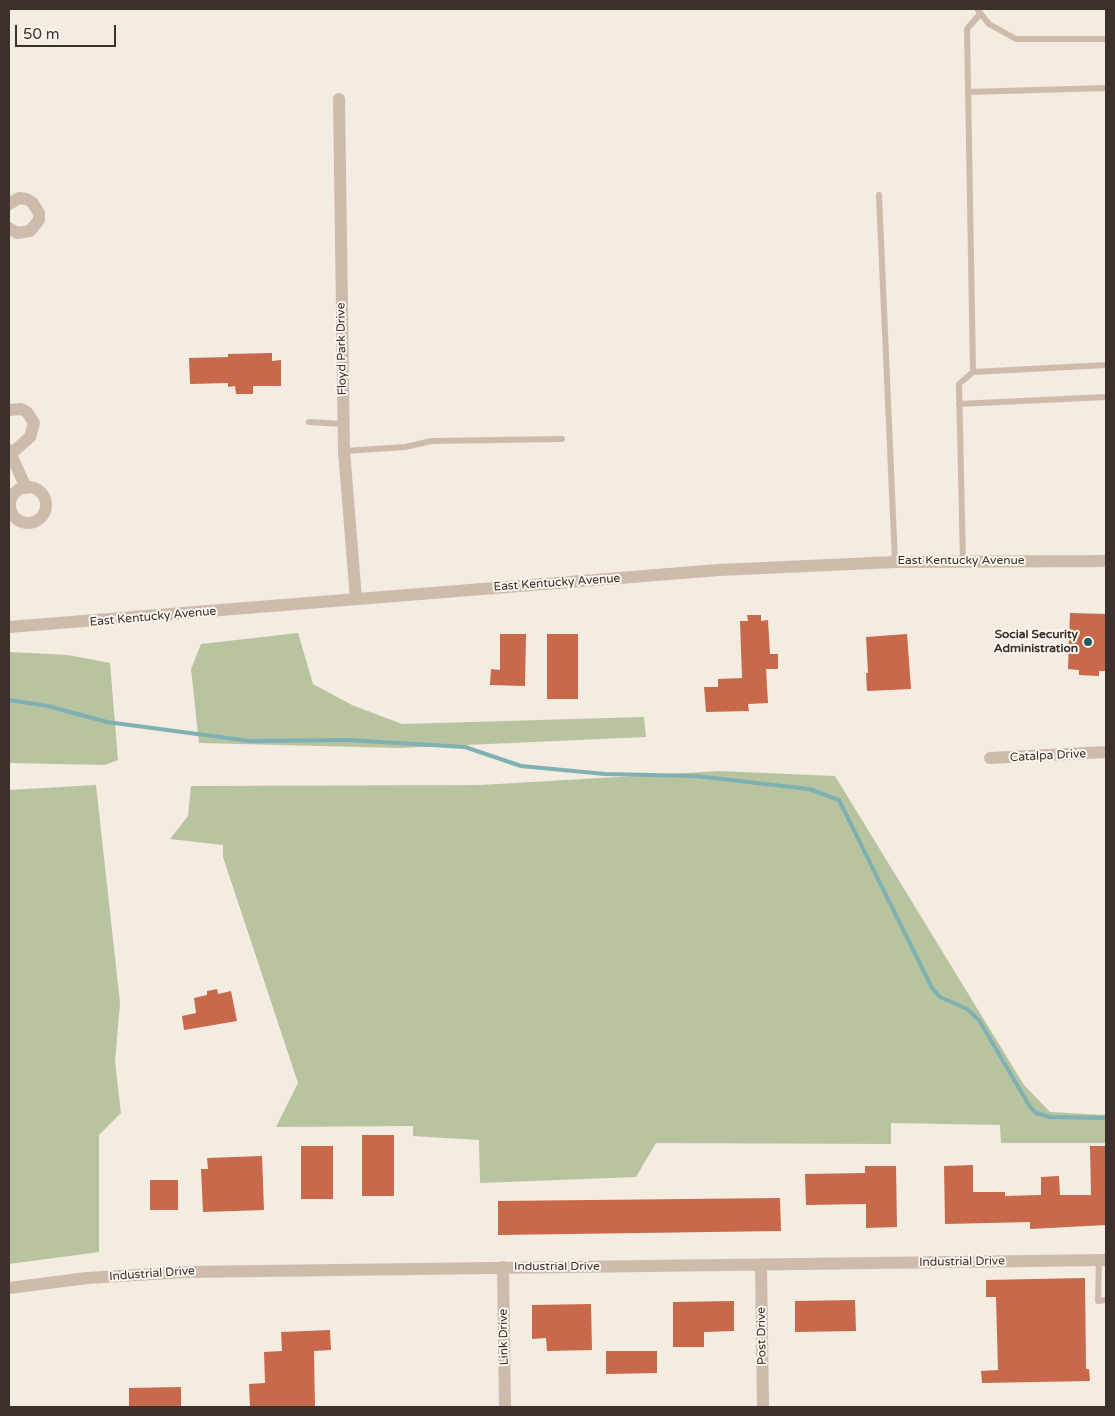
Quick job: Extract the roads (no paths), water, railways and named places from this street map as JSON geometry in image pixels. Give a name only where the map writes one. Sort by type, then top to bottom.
[{"type":"street","name":"Floyd Park Drive","points":[[339,99],[343,424],[356,599]]},
{"type":"street","points":[[9,204],[19,198],[32,202],[39,214],[39,220],[30,231],[17,233],[9,228]]},
{"type":"street","points":[[9,410],[21,408],[27,412],[34,424],[30,436],[10,452],[26,488]]},
{"type":"street","name":"East Kentucky Avenue","points":[[9,628],[719,570],[895,562],[1106,560]]},
{"type":"street","name":"Catalpa Drive","points":[[990,758],[1106,752]]},
{"type":"street","name":"Industrial Drive","points":[[9,1288],[87,1278],[186,1272],[1103,1260]]},
{"type":"street","name":"Post Drive","points":[[760,1265],[763,1407]]},
{"type":"street","name":"Link Drive","points":[[503,1267],[505,1407]]},
{"type":"lane","points":[[973,372],[967,29],[978,11],[998,31],[1016,39],[1106,39]]},
{"type":"lane","points":[[969,92],[1106,88]]},
{"type":"lane","points":[[879,195],[895,562]]},
{"type":"lane","points":[[963,561],[958,384],[973,372],[1106,366]]},
{"type":"lane","points":[[959,404],[1106,397]]},
{"type":"lane","points":[[309,422],[343,424]]},
{"type":"lane","points":[[344,451],[405,447],[432,441],[562,439]]},
{"type":"lane","points":[[1103,1260],[1098,1300],[1106,1300]]},
{"type":"waterway","points":[[9,700],[48,706],[107,722],[250,741],[347,740],[465,747],[521,766],[605,774],[696,776],[809,789],[839,800],[932,988],[940,997],[967,1009],[979,1020],[1030,1107],[1036,1113],[1050,1117],[1106,1118]]},
{"type":"place","name":"Social Security Administration","points":[[1088,642]]}]
